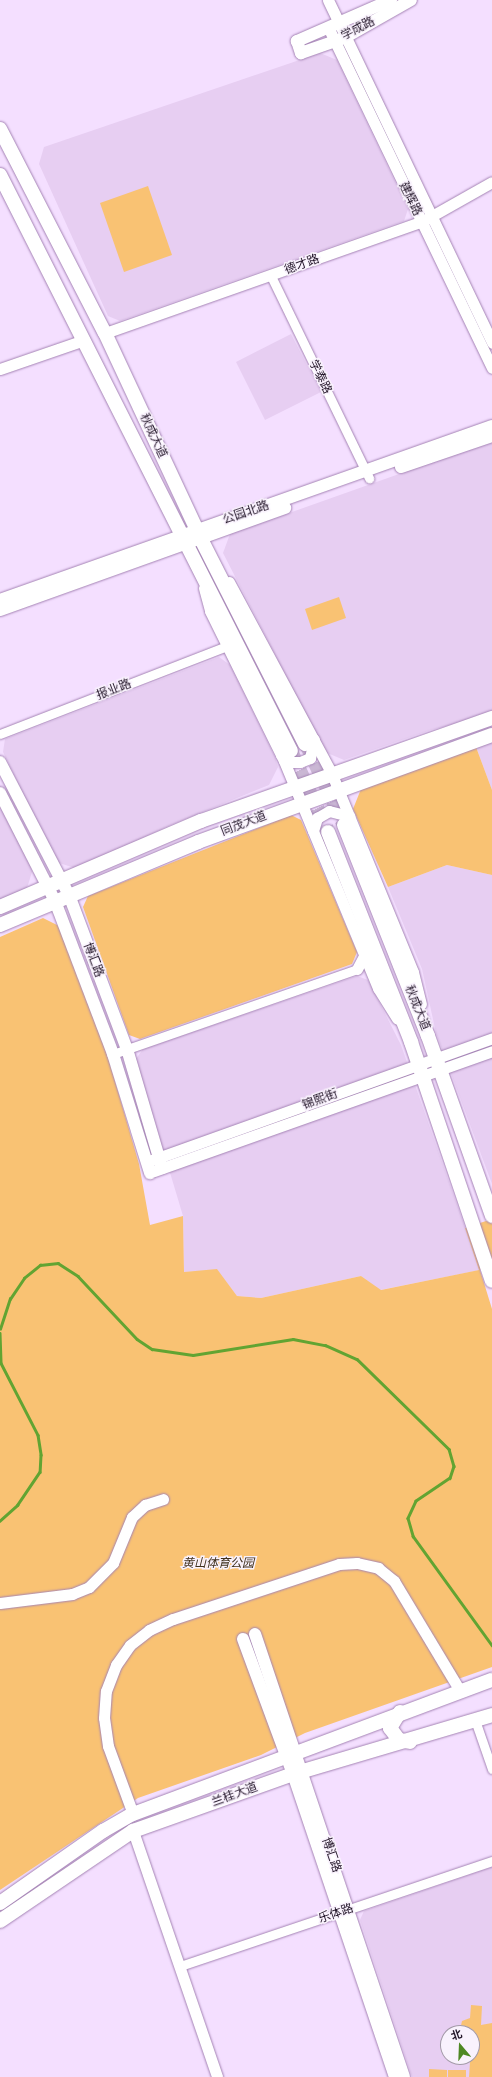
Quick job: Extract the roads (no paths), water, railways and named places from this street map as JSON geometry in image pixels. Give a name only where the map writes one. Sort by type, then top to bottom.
[{"type":"main road","name":"学成路","points":[[391,0],[334,27],[297,41],[301,53],[339,39],[411,0]]},
{"type":"main road","name":"秋成大道","points":[[0,129],[105,333],[207,552],[310,742]]},
{"type":"main road","name":"秋成大道","points":[[2,181],[199,569],[286,753]]},
{"type":"main road","name":"公园北路","points":[[0,600],[199,535],[367,475],[492,426]]},
{"type":"main road","name":"公园北路","points":[[367,475],[492,436]]},
{"type":"main road","name":"公园北路","points":[[0,610],[184,540]]},
{"type":"main road","name":"同茂大道","points":[[0,907],[62,880],[294,786],[331,772],[492,718]]},
{"type":"main road","name":"同茂大道","points":[[0,925],[69,895],[301,803],[492,735]]},
{"type":"main road","name":"博汇路","points":[[0,762],[69,895],[127,1049],[161,1163]]},
{"type":"main road","name":"博汇路","points":[[0,793],[56,901],[113,1054],[148,1167]]},
{"type":"main road","name":"秋成大道","points":[[347,821],[428,1036],[492,1216]]},
{"type":"main road","name":"秋成大道","points":[[328,832],[411,1042],[492,1282]]},
{"type":"main road","name":"博汇路","points":[[255,1634],[298,1773],[404,2077]]},
{"type":"main road","name":"博汇路","points":[[243,1639],[293,1757]]},
{"type":"main road","name":"兰桂大道","points":[[0,1903],[103,1831],[133,1814],[293,1757],[400,1712],[492,1680]]},
{"type":"main road","points":[[400,1712],[390,1728],[393,1736],[410,1742]]},
{"type":"main road","name":"兰桂大道","points":[[0,1922],[133,1831],[298,1773],[410,1742],[492,1715]]},
{"type":"main road","name":"博汇路","points":[[345,1911],[394,2077]]},
{"type":"street","name":"建辉路","points":[[328,0],[334,27],[339,39],[426,220],[492,368]]},
{"type":"street","name":"德才路","points":[[105,333],[271,276],[426,220],[492,182]]},
{"type":"street","name":"建辉路","points":[[426,220],[492,343]]},
{"type":"street","name":"学泰路","points":[[271,276],[367,475]]},
{"type":"street","points":[[0,369],[84,340]]},
{"type":"street","points":[[199,569],[210,611],[227,646],[290,762],[300,762],[310,758],[310,742]]},
{"type":"street","name":"报业路","points":[[0,734],[227,646]]},
{"type":"street","points":[[310,742],[331,772],[338,789],[347,821]]},
{"type":"street","points":[[286,753],[294,786],[378,988],[411,1042]]},
{"type":"street","points":[[313,831],[317,818],[329,811],[347,821]]},
{"type":"street","points":[[113,1054],[357,969],[362,965],[364,954]]},
{"type":"street","name":"锦熙街","points":[[148,1167],[421,1071],[492,1038]]},
{"type":"street","name":"锦熙街","points":[[438,1064],[492,1051]]},
{"type":"street","points":[[0,1603],[72,1594],[89,1587],[113,1563],[132,1517],[145,1505],[163,1499]]},
{"type":"street","points":[[133,1814],[108,1746],[104,1718],[106,1691],[116,1665],[130,1645],[150,1630],[173,1619],[339,1564],[357,1563],[378,1568],[394,1581],[460,1691]]},
{"type":"street","points":[[475,1720],[492,1769]]},
{"type":"street","points":[[133,1831],[217,2077]]},
{"type":"street","name":"乐体路","points":[[180,1966],[492,1861]]},
{"type":"waterway","points":[[0,1329],[10,1299],[24,1278],[40,1265],[58,1263],[78,1276],[137,1339],[152,1349],[193,1355],[293,1339],[325,1345],[357,1359],[449,1449],[454,1466],[450,1478],[416,1501],[408,1518],[413,1536],[492,1645]]},
{"type":"waterway","points":[[0,1333],[1,1363],[38,1435],[41,1455],[40,1472],[18,1505],[0,1521]]},
{"type":"tunnel","points":[[306,744],[343,823]]},
{"type":"tunnel","points":[[291,751],[328,832]]},
{"type":"park label","name":"黄山体育公园","points":[[218,1564]]}]
